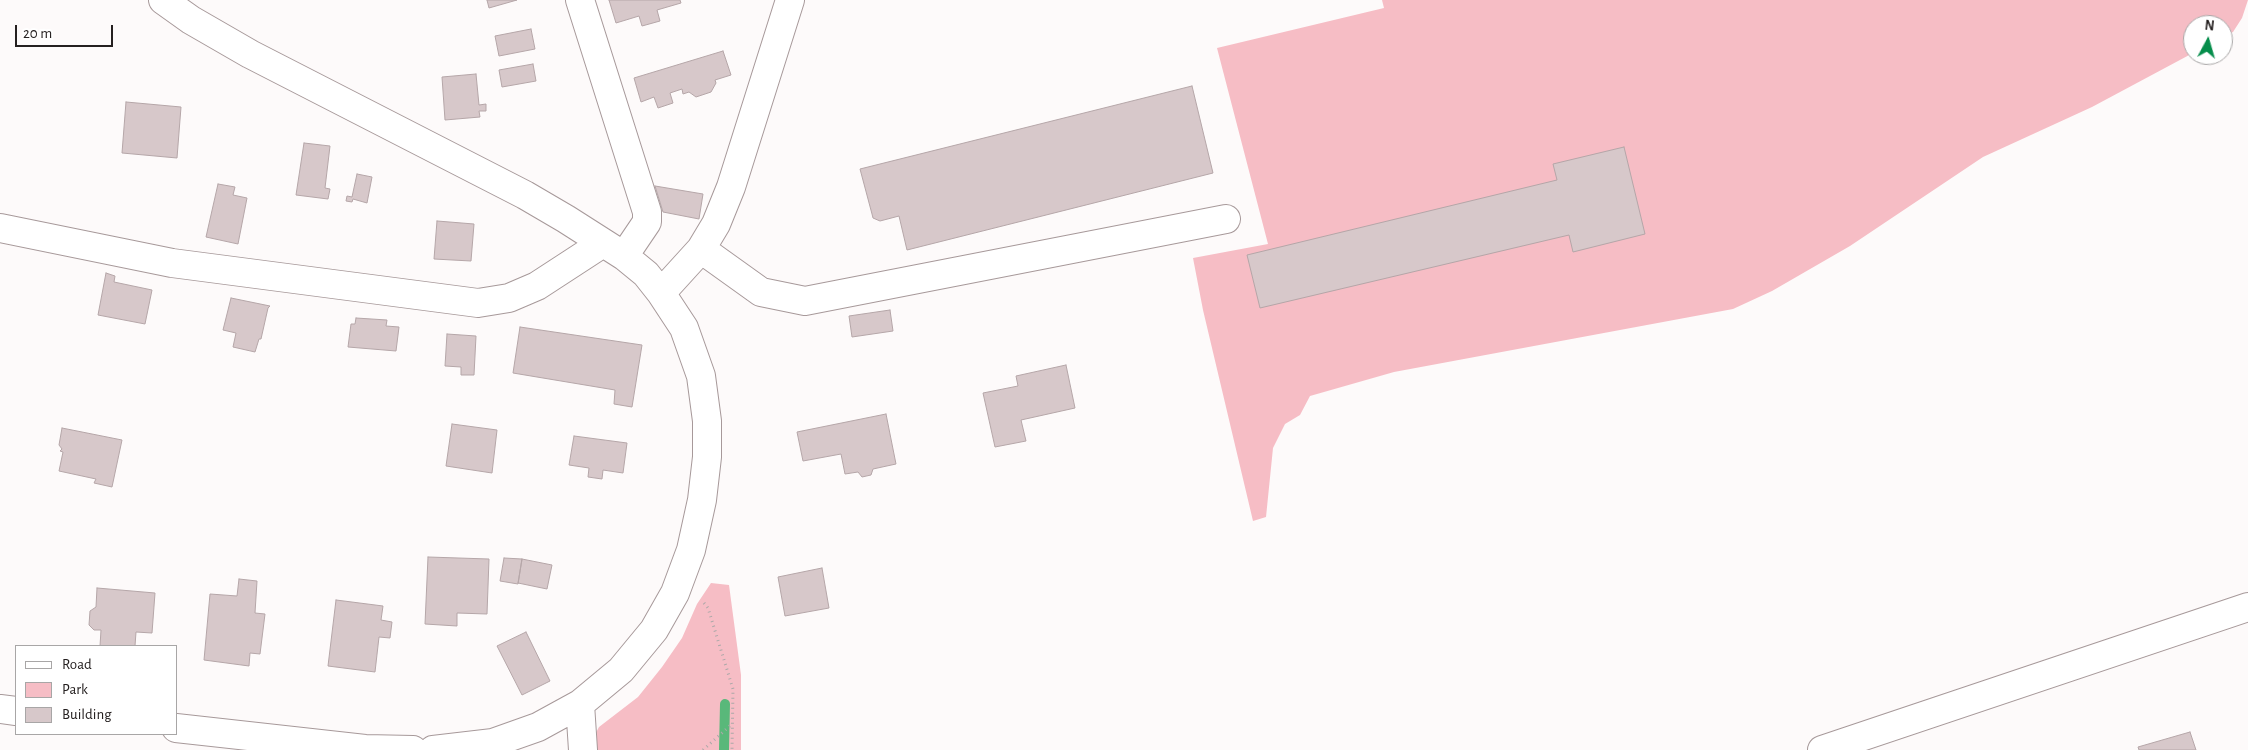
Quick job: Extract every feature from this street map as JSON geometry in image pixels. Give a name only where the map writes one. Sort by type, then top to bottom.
[{"type":"street","points":[[163,0],[190,20],[250,54],[525,195],[613,250],[646,274],[684,328],[701,376],[707,421],[707,457],[702,500],[691,550],[675,593],[654,630],[621,670],[580,704],[538,727],[493,743],[433,750]]},
{"type":"street","points":[[0,228],[172,263],[478,304],[508,298],[613,250],[647,222],[647,212],[580,0]]},
{"type":"street","points":[[661,293],[701,249],[716,224],[731,187],[790,0]]},
{"type":"street","points":[[701,249],[761,292],[805,301],[1226,219]]},
{"type":"street","points":[[1822,750],[2248,607]]},
{"type":"street","points":[[580,704],[583,750]]},
{"type":"street","points":[[0,709],[15,711]]},
{"type":"street","points":[[178,728],[365,749],[414,750]]},
{"type":"path","points":[[702,601],[708,608],[733,689],[732,750]]},
{"type":"path","points":[[703,750],[732,724]]},
{"type":"green space","points":[[1382,0],[2248,0],[2242,18],[2233,32],[2233,15],[2183,15],[2183,58],[2092,107],[1983,157],[1850,246],[1772,291],[1733,309],[1394,372],[1310,396],[1300,415],[1285,424],[1273,448],[1266,517],[1253,521],[1203,310],[1193,258],[1268,244],[1217,48],[1384,8]]},
{"type":"green space","points":[[711,583],[729,585],[741,675],[741,750],[590,750],[591,742],[599,727],[638,697],[662,667],[682,638],[697,604]]},
{"type":"building","points":[[487,0],[517,0],[489,8]]},
{"type":"building","points":[[609,0],[680,0],[681,3],[657,10],[660,21],[642,26],[639,16],[616,23]]},
{"type":"building","points":[[531,29],[535,49],[499,56],[495,36]]},
{"type":"building","points":[[723,51],[731,75],[715,80],[716,83],[711,92],[696,97],[689,92],[683,94],[682,89],[670,93],[673,103],[658,108],[654,97],[641,102],[634,78]]},
{"type":"building","points":[[533,64],[536,81],[502,87],[499,70]]},
{"type":"building","points":[[476,74],[479,105],[486,104],[486,111],[479,111],[480,117],[445,120],[442,77]]},
{"type":"building","points":[[1192,86],[1213,173],[907,250],[899,216],[880,221],[873,218],[860,169]]},
{"type":"building","points":[[126,102],[181,107],[177,158],[122,153]]},
{"type":"building","points":[[304,143],[330,146],[325,188],[330,189],[328,199],[296,195]]},
{"type":"building","points":[[1624,147],[1645,234],[1573,252],[1569,235],[1260,308],[1247,255],[1557,180],[1553,164]]},
{"type":"building","points":[[357,174],[372,177],[367,203],[353,199],[352,202],[346,201],[347,196],[352,197]]},
{"type":"building","points":[[218,184],[235,187],[233,195],[247,198],[238,244],[206,237]]},
{"type":"building","points":[[655,186],[703,194],[699,219],[663,212]]},
{"type":"building","points":[[437,221],[474,224],[471,261],[434,259]]},
{"type":"building","points":[[106,273],[115,276],[114,282],[152,290],[145,324],[98,315]]},
{"type":"building","points":[[231,298],[270,306],[261,339],[259,339],[255,352],[233,347],[236,333],[223,330]]},
{"type":"building","points":[[890,310],[893,331],[852,337],[849,316]]},
{"type":"building","points":[[356,318],[387,320],[386,326],[399,327],[396,351],[348,347],[351,324],[355,324]]},
{"type":"building","points":[[520,327],[642,345],[632,407],[614,404],[615,390],[513,373]]},
{"type":"building","points":[[447,334],[476,336],[474,375],[461,375],[461,367],[445,366]]},
{"type":"building","points":[[1066,365],[1075,408],[1021,420],[1026,441],[995,447],[983,393],[1018,386],[1016,376]]},
{"type":"building","points":[[886,414],[896,464],[873,469],[871,475],[862,477],[858,472],[845,474],[841,454],[803,461],[797,432]]},
{"type":"building","points":[[452,424],[497,430],[492,473],[446,466]]},
{"type":"building","points":[[62,428],[122,440],[112,487],[94,483],[96,479],[59,471],[63,452],[60,451],[62,449],[59,445]]},
{"type":"building","points":[[574,436],[627,443],[623,473],[603,470],[602,479],[588,477],[589,468],[569,465]]},
{"type":"building","points":[[428,557],[489,559],[487,614],[457,613],[457,626],[425,624]]},
{"type":"building","points":[[504,558],[522,559],[518,584],[500,581]]},
{"type":"building","points":[[522,559],[552,565],[547,589],[518,583]]},
{"type":"building","points":[[822,568],[829,608],[785,616],[778,577]]},
{"type":"building","points":[[239,579],[257,581],[255,613],[265,614],[260,654],[250,653],[249,666],[204,660],[210,594],[237,596]]},
{"type":"building","points":[[97,588],[155,593],[152,633],[136,632],[135,645],[100,645],[101,630],[94,630],[89,625],[90,611],[96,607]]},
{"type":"building","points":[[336,600],[383,606],[381,620],[392,622],[390,638],[379,637],[375,672],[328,666]]},
{"type":"building","points":[[526,632],[550,681],[522,695],[497,646]]},
{"type":"building","points":[[2190,732],[2196,750],[2139,750],[2138,747]]},
{"type":"waterway","points":[[724,750],[725,704]]}]
